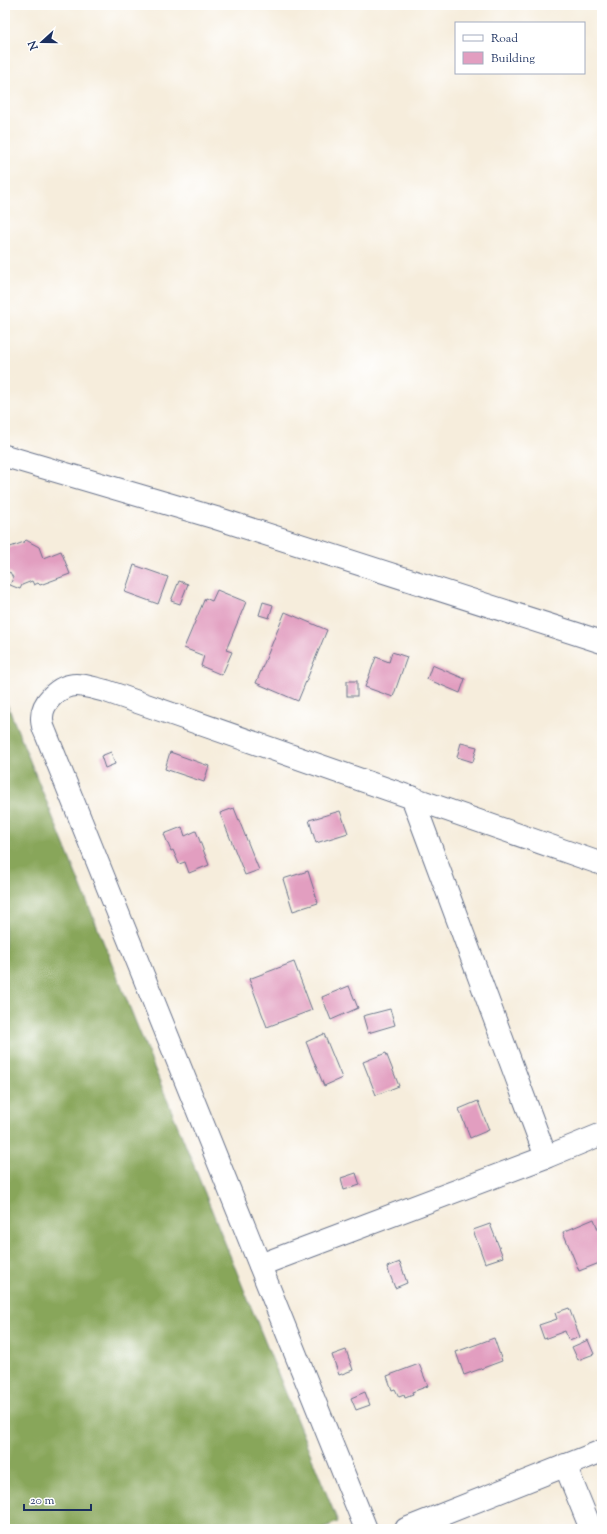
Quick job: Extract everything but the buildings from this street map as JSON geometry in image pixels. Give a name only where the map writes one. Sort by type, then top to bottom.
[{"type":"street","points":[[5,456],[216,518],[602,642]]},
{"type":"street","points":[[366,1529],[46,734],[42,719],[44,707],[51,696],[61,690],[75,685],[106,691],[602,864]]},
{"type":"street","points":[[412,797],[546,1157]]},
{"type":"street","points":[[260,1265],[546,1157],[602,1134]]},
{"type":"street","points":[[406,1529],[602,1451]]},
{"type":"street","points":[[565,1465],[591,1529]]},
{"type":"green space","points":[[5,699],[338,1522],[320,1529],[5,1529]]}]
